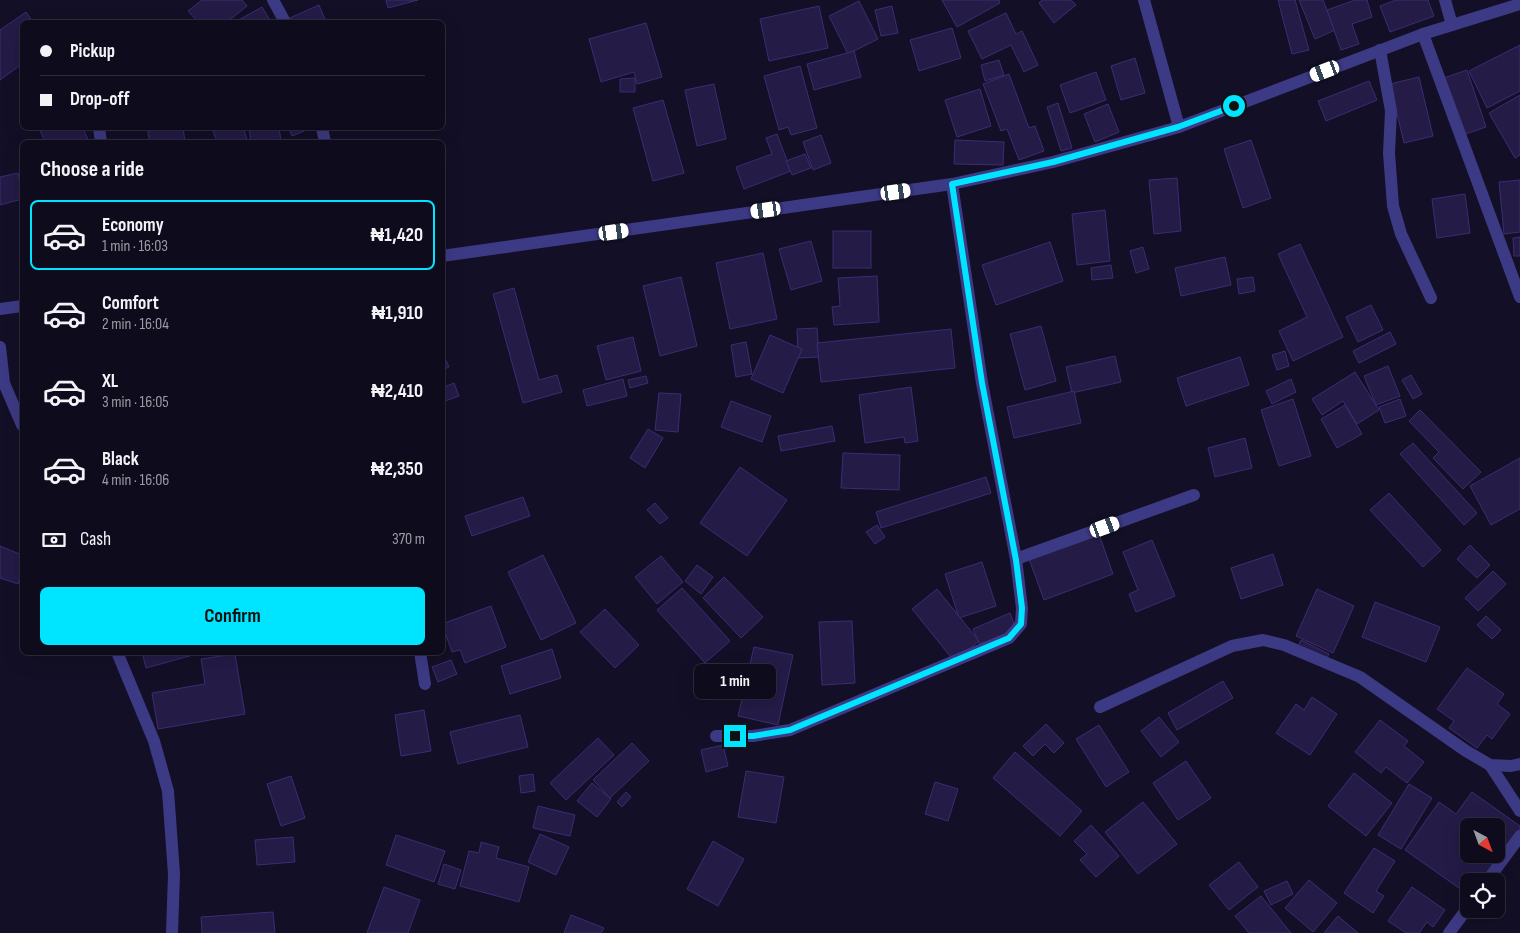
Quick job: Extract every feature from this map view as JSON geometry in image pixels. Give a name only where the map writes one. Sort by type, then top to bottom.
[{"type":"street","points":[[273,0],[284,20]]},
{"type":"street","points":[[1144,0],[1178,127]]},
{"type":"street","points":[[1445,0],[1452,25]]},
{"type":"street","points":[[445,256],[952,184],[1053,162],[1178,127],[1423,34],[1520,4]]},
{"type":"street","points":[[1423,34],[1520,297]]},
{"type":"street","points":[[1380,50],[1390,111],[1389,153],[1394,206],[1401,234],[1431,298]]},
{"type":"street","points":[[716,736],[753,736],[790,730],[1009,638],[1021,624],[1022,608],[1016,560],[982,383],[952,184]]},
{"type":"street","points":[[0,309],[20,306]]},
{"type":"street","points":[[0,347],[4,383],[20,420]]},
{"type":"street","points":[[1016,560],[1194,495]]},
{"type":"street","points":[[1100,707],[1232,646],[1263,640],[1284,645],[1360,677],[1466,751],[1490,765],[1520,811]]},
{"type":"street","points":[[118,655],[154,741],[168,792],[174,874],[172,933]]},
{"type":"street","points":[[420,655],[425,684]]},
{"type":"street","points":[[1490,765],[1520,764]]},
{"type":"street","points":[[1493,873],[1520,836]]},
{"type":"street","points":[[1449,933],[1460,918]]},
{"type":"building","points":[[202,0],[242,0],[247,6],[230,20],[196,20],[188,11]]},
{"type":"building","points":[[386,0],[418,0],[388,8]]},
{"type":"building","points":[[942,0],[999,0],[1000,3],[957,27]]},
{"type":"building","points":[[1042,0],[1071,0],[1076,5],[1054,23],[1039,3]]},
{"type":"building","points":[[1278,0],[1295,0],[1309,50],[1292,54]]},
{"type":"building","points":[[1299,0],[1323,0],[1335,30],[1315,39]]},
{"type":"building","points":[[1355,0],[1367,0],[1372,17],[1352,24],[1359,44],[1341,50],[1327,10]]},
{"type":"building","points":[[1396,0],[1428,0],[1434,16],[1390,32],[1380,6]]},
{"type":"building","points":[[859,1],[878,39],[848,54],[829,16]]},
{"type":"building","points":[[319,5],[325,20],[291,20],[290,18]]},
{"type":"building","points":[[819,6],[828,48],[769,61],[760,19]]},
{"type":"building","points":[[892,6],[898,33],[881,36],[875,10]]},
{"type":"building","points":[[262,7],[270,20],[239,20]]},
{"type":"building","points":[[26,12],[32,20],[20,20],[20,65],[0,80],[0,30]]},
{"type":"building","points":[[1006,13],[1016,34],[1022,31],[1038,65],[1024,72],[1011,45],[982,59],[968,31]]},
{"type":"building","points":[[646,23],[662,77],[637,84],[634,72],[601,82],[589,39]]},
{"type":"building","points":[[952,28],[961,58],[919,71],[910,40]]},
{"type":"building","points":[[1520,45],[1520,91],[1487,108],[1469,71]]},
{"type":"building","points":[[854,51],[861,77],[814,90],[807,64]]},
{"type":"building","points":[[1135,58],[1145,93],[1121,100],[1111,66]]},
{"type":"building","points":[[999,60],[1004,75],[985,81],[981,65]]},
{"type":"building","points":[[800,66],[817,128],[791,135],[788,127],[779,130],[764,76]]},
{"type":"building","points":[[1467,70],[1486,127],[1460,136],[1441,79]]},
{"type":"building","points":[[1096,72],[1106,100],[1070,113],[1060,85]]},
{"type":"building","points":[[1009,74],[1029,128],[1035,126],[1044,151],[1019,160],[1007,129],[1001,131],[983,84]]},
{"type":"building","points":[[1419,77],[1433,136],[1404,143],[1390,84]]},
{"type":"building","points":[[635,78],[635,92],[620,92],[620,79]]},
{"type":"building","points":[[1369,81],[1377,100],[1326,121],[1318,101]]},
{"type":"building","points":[[714,84],[726,139],[697,146],[685,90]]},
{"type":"building","points":[[980,89],[991,126],[957,137],[945,100]]},
{"type":"building","points":[[1520,95],[1520,155],[1515,158],[1489,113]]},
{"type":"building","points":[[663,100],[684,173],[653,181],[633,108]]},
{"type":"building","points":[[1058,103],[1072,148],[1061,151],[1047,107]]},
{"type":"building","points":[[1108,104],[1119,132],[1095,142],[1084,114]]},
{"type":"building","points":[[40,130],[84,130],[88,140],[44,140]]},
{"type":"building","points":[[147,130],[183,130],[185,140],[150,140]]},
{"type":"building","points":[[213,130],[244,130],[247,139],[243,140],[216,140]]},
{"type":"building","points":[[249,130],[279,130],[281,140],[251,140]]},
{"type":"building","points":[[290,130],[304,130],[304,131],[292,136]]},
{"type":"building","points":[[777,134],[791,171],[744,189],[736,167],[772,154],[766,138]]},
{"type":"building","points":[[821,135],[831,163],[813,170],[803,142]]},
{"type":"building","points":[[955,140],[1004,142],[1003,165],[954,164]]},
{"type":"building","points":[[1251,140],[1271,198],[1243,208],[1224,149]]},
{"type":"building","points":[[805,154],[811,168],[792,175],[786,161]]},
{"type":"building","points":[[18,173],[20,200],[0,205],[0,177]]},
{"type":"building","points":[[1177,178],[1181,231],[1154,234],[1149,180]]},
{"type":"building","points":[[1520,180],[1520,232],[1504,234],[1499,182]]},
{"type":"building","points":[[1465,194],[1470,233],[1437,238],[1432,199]]},
{"type":"building","points":[[1105,210],[1110,261],[1077,265],[1072,214]]},
{"type":"building","points":[[833,231],[871,231],[871,268],[833,268]]},
{"type":"building","points":[[1520,237],[1520,256],[1514,256],[1513,238]]},
{"type":"building","points":[[811,241],[822,281],[791,290],[779,249]]},
{"type":"building","points":[[1050,242],[1063,281],[996,305],[982,265]]},
{"type":"building","points":[[1300,244],[1343,337],[1293,361],[1279,331],[1307,317],[1278,254]]},
{"type":"building","points":[[1143,247],[1149,269],[1136,273],[1130,251]]},
{"type":"building","points":[[763,253],[777,319],[730,329],[716,263]]},
{"type":"building","points":[[1225,257],[1231,285],[1181,296],[1175,268]]},
{"type":"building","points":[[1111,265],[1113,278],[1092,280],[1091,268]]},
{"type":"building","points":[[877,276],[879,322],[834,325],[832,307],[840,306],[838,278]]},
{"type":"building","points":[[681,277],[697,346],[660,356],[643,286]]},
{"type":"building","points":[[1253,277],[1255,291],[1239,294],[1237,279]]},
{"type":"building","points":[[514,288],[539,380],[557,375],[562,392],[523,403],[493,294]]},
{"type":"building","points":[[1371,305],[1383,330],[1358,342],[1346,317]]},
{"type":"building","points":[[1041,326],[1056,381],[1025,390],[1010,334]]},
{"type":"building","points":[[817,328],[819,357],[798,358],[797,329]]},
{"type":"building","points":[[951,329],[955,368],[821,382],[817,343]]},
{"type":"building","points":[[1390,332],[1396,344],[1359,363],[1353,351]]},
{"type":"building","points":[[770,335],[802,349],[783,393],[751,379]]},
{"type":"building","points":[[633,337],[641,371],[606,380],[597,346]]},
{"type":"building","points":[[746,342],[752,374],[736,377],[731,345]]},
{"type":"building","points":[[1285,351],[1289,366],[1277,370],[1272,355]]},
{"type":"building","points":[[1115,356],[1121,382],[1072,393],[1066,367]]},
{"type":"building","points":[[1240,357],[1249,385],[1186,406],[1177,378]]},
{"type":"building","points":[[445,358],[449,367],[445,369]]},
{"type":"building","points":[[1388,366],[1400,396],[1376,405],[1364,376]]},
{"type":"building","points":[[1355,372],[1379,410],[1357,424],[1343,401],[1322,415],[1312,399]]},
{"type":"building","points":[[1411,375],[1422,394],[1413,399],[1402,380]]},
{"type":"building","points":[[646,376],[648,383],[630,388],[628,380]]},
{"type":"building","points":[[623,379],[627,396],[587,406],[583,390]]},
{"type":"building","points":[[1291,379],[1296,392],[1272,404],[1266,391]]},
{"type":"building","points":[[454,383],[459,396],[445,401],[445,387]]},
{"type":"building","points":[[911,387],[918,441],[905,443],[904,437],[865,443],[859,395]]},
{"type":"building","points":[[1074,391],[1081,423],[1014,438],[1007,407]]},
{"type":"building","points":[[659,393],[681,394],[678,432],[655,430]]},
{"type":"building","points":[[1293,399],[1311,456],[1279,466],[1261,410]]},
{"type":"building","points":[[1400,399],[1406,416],[1385,423],[1379,407]]},
{"type":"building","points":[[731,401],[771,416],[762,442],[721,427]]},
{"type":"building","points":[[1345,405],[1362,434],[1337,448],[1321,419]]},
{"type":"building","points":[[1420,410],[1481,472],[1463,489],[1433,458],[1439,452],[1409,421]]},
{"type":"building","points":[[832,426],[835,441],[781,451],[778,436]]},
{"type":"building","points":[[648,429],[663,438],[645,468],[630,458]]},
{"type":"building","points":[[1245,438],[1252,468],[1215,477],[1208,448]]},
{"type":"building","points":[[1413,443],[1477,513],[1464,525],[1400,454]]},
{"type":"building","points":[[843,453],[900,455],[899,490],[841,488]]},
{"type":"building","points":[[1520,458],[1520,509],[1491,525],[1470,486]]},
{"type":"building","points":[[740,467],[787,500],[747,556],[700,523]]},
{"type":"building","points":[[986,477],[991,493],[881,528],[876,512]]},
{"type":"building","points":[[1389,493],[1441,550],[1423,567],[1370,510]]},
{"type":"building","points":[[523,497],[530,516],[472,536],[465,516]]},
{"type":"building","points":[[655,503],[668,518],[660,524],[647,510]]},
{"type":"building","points":[[877,525],[885,537],[875,544],[866,532]]},
{"type":"building","points":[[1099,534],[1113,574],[1044,600],[1029,559]]},
{"type":"building","points":[[1152,540],[1175,596],[1136,612],[1129,594],[1138,590],[1123,552]]},
{"type":"building","points":[[1470,545],[1490,565],[1477,578],[1457,559]]},
{"type":"building","points":[[0,546],[20,554],[20,578],[18,584],[0,578]]},
{"type":"building","points":[[1273,554],[1283,585],[1241,599],[1231,568]]},
{"type":"building","points":[[543,555],[576,623],[541,640],[508,572]]},
{"type":"building","points":[[661,556],[683,582],[657,604],[635,577]]},
{"type":"building","points":[[982,562],[996,606],[959,618],[945,574]]},
{"type":"building","points":[[697,565],[713,577],[701,594],[685,581]]},
{"type":"building","points":[[1493,571],[1506,584],[1478,611],[1465,598]]},
{"type":"building","points":[[724,577],[763,617],[741,638],[703,598]]},
{"type":"building","points":[[682,588],[730,641],[705,663],[657,610]]},
{"type":"building","points":[[937,589],[979,641],[954,661],[912,609]]},
{"type":"building","points":[[1317,589],[1354,606],[1333,653],[1296,636]]},
{"type":"building","points":[[1375,602],[1440,627],[1426,662],[1362,637]]},
{"type":"building","points":[[491,606],[506,647],[465,663],[460,650],[452,652],[445,632],[445,623]]},
{"type":"building","points":[[605,609],[639,645],[615,668],[580,632]]},
{"type":"building","points":[[1010,613],[1016,629],[980,645],[973,629]]},
{"type":"building","points":[[1486,616],[1501,630],[1492,639],[1477,625]]},
{"type":"building","points":[[852,621],[855,683],[822,685],[819,622]]},
{"type":"building","points":[[1301,640],[1329,654],[1324,664],[1296,650]]},
{"type":"building","points":[[754,647],[793,655],[778,725],[738,716]]},
{"type":"building","points":[[552,649],[561,678],[510,694],[501,666]]},
{"type":"building","points":[[143,655],[193,655],[146,668]]},
{"type":"building","points":[[235,655],[245,714],[158,729],[152,693],[205,684],[201,659]]},
{"type":"building","points":[[451,660],[457,674],[438,682],[432,667]]},
{"type":"building","points":[[1467,668],[1504,694],[1497,704],[1510,714],[1492,739],[1487,735],[1477,748],[1449,728],[1454,721],[1437,709]]},
{"type":"building","points":[[1223,681],[1233,698],[1177,730],[1168,713]]},
{"type":"building","points":[[1312,697],[1337,714],[1310,755],[1276,733],[1296,704],[1304,710]]},
{"type":"building","points":[[424,710],[431,751],[401,756],[395,715]]},
{"type":"building","points":[[520,715],[528,747],[458,764],[450,732]]},
{"type":"building","points":[[1159,717],[1179,742],[1161,757],[1141,731]]},
{"type":"building","points":[[1380,720],[1408,741],[1404,746],[1424,762],[1407,783],[1386,767],[1381,773],[1355,752]]},
{"type":"building","points":[[1046,724],[1064,743],[1054,753],[1045,744],[1033,756],[1023,746]]},
{"type":"building","points":[[1099,725],[1129,772],[1106,787],[1076,739]]},
{"type":"building","points":[[598,738],[614,755],[566,800],[550,783]]},
{"type":"building","points":[[632,743],[649,761],[610,798],[593,780]]},
{"type":"building","points":[[723,745],[728,766],[706,772],[701,750]]},
{"type":"building","points":[[1015,752],[1082,811],[1060,836],[993,778]]},
{"type":"building","points":[[1186,761],[1211,798],[1178,820],[1153,783]]},
{"type":"building","points":[[746,771],[784,777],[776,823],[738,817]]},
{"type":"building","points":[[1354,773],[1392,803],[1366,836],[1328,806]]},
{"type":"building","points":[[533,774],[535,791],[521,793],[519,776]]},
{"type":"building","points":[[291,776],[305,818],[281,826],[267,784]]},
{"type":"building","points":[[935,782],[958,789],[948,821],[925,814]]},
{"type":"building","points":[[592,783],[611,799],[597,817],[577,801]]},
{"type":"building","points":[[1409,784],[1432,798],[1401,849],[1378,835]]},
{"type":"building","points":[[626,792],[631,797],[622,807],[617,802]]},
{"type":"building","points":[[1472,792],[1520,826],[1505,849],[1505,818],[1460,818],[1460,863],[1495,863],[1488,873],[1460,873],[1460,889],[1405,850],[1439,802],[1456,814]]},
{"type":"building","points":[[1143,802],[1177,844],[1138,874],[1105,832]]},
{"type":"building","points":[[538,806],[575,815],[570,836],[533,828]]},
{"type":"building","points":[[1091,825],[1119,856],[1096,877],[1080,860],[1087,854],[1074,841]]},
{"type":"building","points":[[540,834],[569,847],[556,875],[528,862]]},
{"type":"building","points":[[396,835],[445,851],[434,882],[386,865]]},
{"type":"building","points":[[293,837],[295,862],[257,865],[255,840]]},
{"type":"building","points":[[713,841],[744,859],[718,906],[687,889]]},
{"type":"building","points":[[481,842],[499,847],[496,858],[529,867],[519,902],[460,886],[469,851],[479,853]]},
{"type":"building","points":[[1374,848],[1395,861],[1376,891],[1384,896],[1373,913],[1344,893]]},
{"type":"building","points":[[1239,862],[1258,887],[1229,910],[1209,885]]},
{"type":"building","points":[[444,864],[461,870],[455,889],[438,884]]},
{"type":"building","points":[[1309,880],[1337,903],[1313,932],[1285,908]]},
{"type":"building","points":[[1287,881],[1293,894],[1271,905],[1264,891]]},
{"type":"building","points":[[384,887],[420,900],[408,933],[367,933]]},
{"type":"building","points":[[1412,887],[1445,910],[1433,927],[1427,922],[1419,933],[1406,933],[1388,921]]},
{"type":"building","points":[[1261,896],[1291,933],[1249,933],[1235,916]]},
{"type":"building","points":[[273,912],[275,933],[202,933],[201,917]]},
{"type":"building","points":[[571,915],[604,928],[601,933],[564,933]]},
{"type":"building","points":[[1338,916],[1358,933],[1324,933]]},
{"type":"route","points":[[735,736],[753,736],[790,730],[1009,638],[1021,624],[1022,608],[1016,560],[982,383],[952,184],[1053,162],[1178,127],[1234,106]]}]
